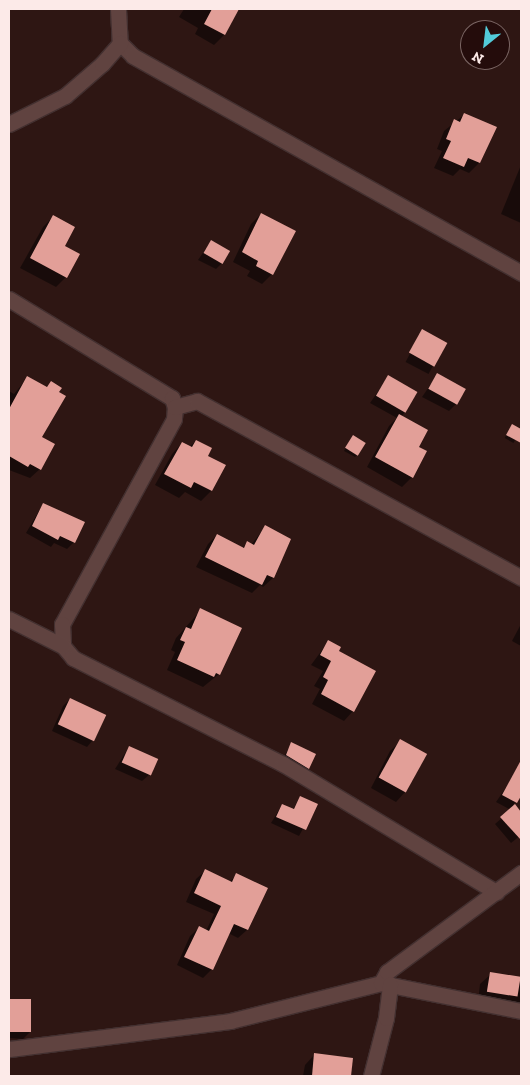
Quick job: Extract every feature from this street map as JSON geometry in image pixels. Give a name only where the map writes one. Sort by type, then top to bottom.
[{"type":"street","points":[[9,124],[64,96],[102,64],[120,43],[118,9]]},
{"type":"street","points":[[120,43],[141,61],[521,273]]},
{"type":"street","points":[[9,299],[172,398],[175,407],[174,419],[62,624],[64,646],[72,658],[283,764],[496,892]]},
{"type":"street","points":[[175,407],[197,402],[521,578]]},
{"type":"street","points":[[9,619],[64,646]]},
{"type":"street","points":[[371,1076],[386,1018],[387,972],[521,873]]},
{"type":"street","points":[[9,1049],[230,1021],[386,983],[521,1011]]},
{"type":"building","points":[[212,9],[239,9],[225,35],[204,24]]},
{"type":"building","points":[[464,113],[497,127],[480,163],[468,158],[464,167],[443,158],[451,141],[446,139],[454,119],[460,122]]},
{"type":"building","points":[[261,213],[296,231],[273,275],[256,266],[258,261],[242,252]]},
{"type":"building","points":[[53,215],[75,227],[65,246],[80,254],[67,278],[30,258]]},
{"type":"building","points":[[211,240],[230,251],[223,264],[204,253]]},
{"type":"building","points":[[422,329],[447,343],[434,367],[409,353]]},
{"type":"building","points":[[437,373],[466,389],[457,405],[428,389]]},
{"type":"building","points":[[388,375],[417,392],[405,413],[376,396]]},
{"type":"building","points":[[27,376],[47,387],[51,381],[62,388],[59,392],[66,396],[42,437],[55,444],[41,470],[30,464],[28,467],[9,456],[9,409]]},
{"type":"building","points":[[399,414],[428,430],[419,447],[427,451],[413,478],[375,457]]},
{"type":"building","points":[[512,424],[521,429],[521,443],[506,435]]},
{"type":"building","points":[[353,435],[366,443],[358,456],[345,448]]},
{"type":"building","points":[[196,440],[212,448],[208,456],[226,465],[212,491],[194,482],[191,488],[164,474],[182,442],[192,447]]},
{"type":"building","points":[[43,503],[85,522],[75,543],[60,536],[58,540],[32,526]]},
{"type":"building","points":[[265,525],[291,539],[274,578],[267,575],[262,585],[205,557],[217,534],[244,548],[247,541],[254,545]]},
{"type":"building","points":[[200,608],[242,628],[220,675],[216,673],[214,677],[177,660],[185,642],[180,640],[186,627],[191,629]]},
{"type":"building","points":[[328,640],[341,647],[339,651],[376,671],[354,712],[321,694],[328,680],[323,677],[331,661],[320,655]]},
{"type":"building","points":[[70,698],[106,715],[94,741],[58,724]]},
{"type":"building","points":[[400,739],[427,754],[406,793],[379,777]]},
{"type":"building","points":[[291,742],[316,754],[309,769],[286,755]]},
{"type":"building","points":[[129,746],[158,759],[151,775],[122,762]]},
{"type":"building","points":[[521,760],[521,796],[517,803],[502,795]]},
{"type":"building","points":[[300,796],[318,804],[306,830],[276,817],[282,804],[294,809]]},
{"type":"building","points":[[515,804],[521,812],[521,840],[500,817]]},
{"type":"building","points":[[205,869],[232,882],[236,873],[268,888],[248,930],[234,924],[213,970],[184,957],[199,926],[209,931],[221,906],[194,893]]},
{"type":"building","points":[[490,972],[521,977],[517,997],[487,992]]},
{"type":"building","points":[[10,999],[31,999],[31,1032],[10,1032]]},
{"type":"building","points":[[314,1053],[353,1058],[351,1076],[312,1076]]}]
